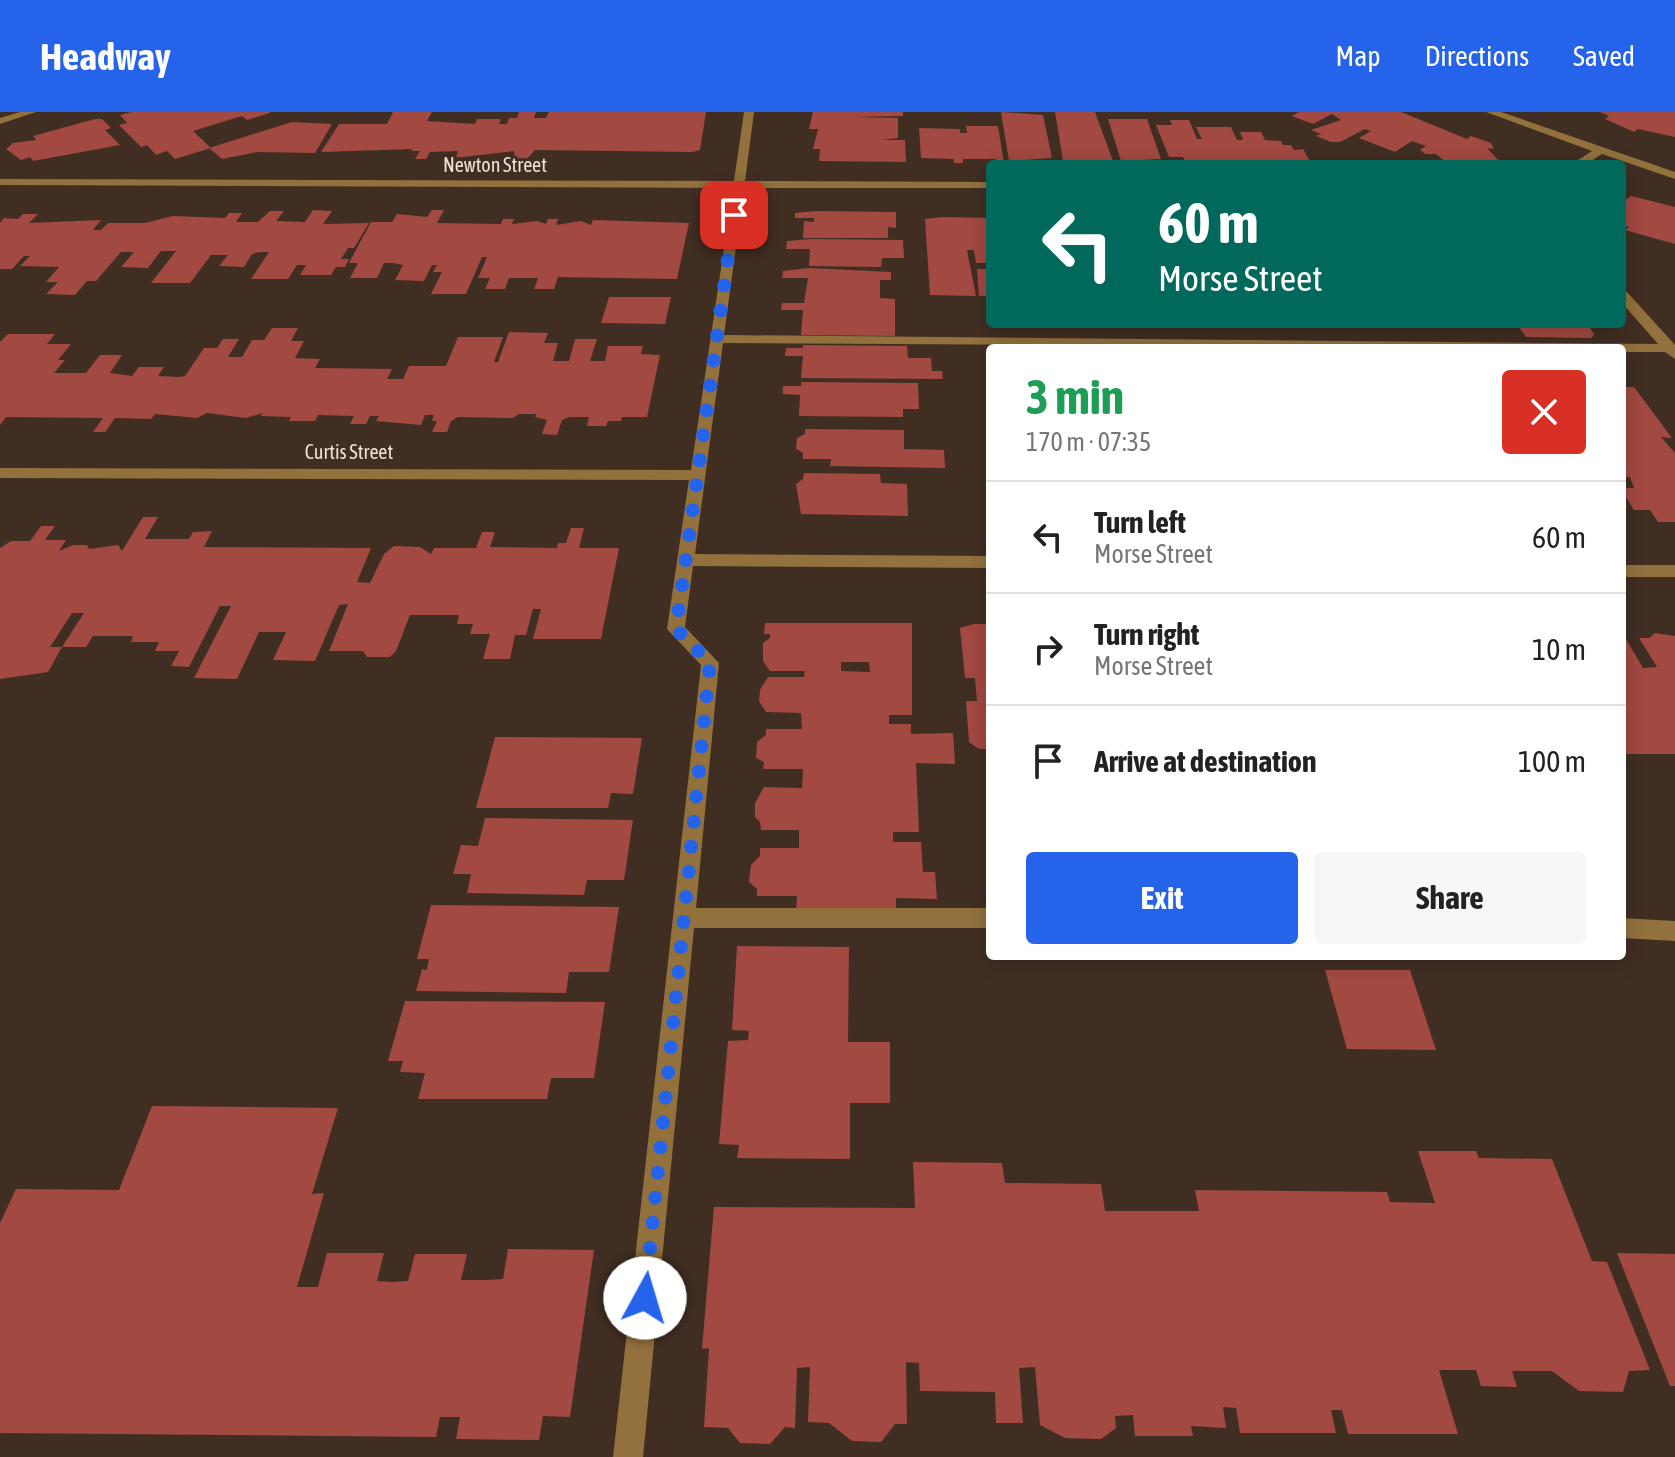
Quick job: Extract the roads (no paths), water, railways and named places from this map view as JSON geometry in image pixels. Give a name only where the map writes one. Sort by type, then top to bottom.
[{"type":"street","points":[[0,121],[31,112]]},
{"type":"street","points":[[628,1457],[710,663],[676,629],[749,112]]},
{"type":"street","points":[[1491,112],[1675,176]]},
{"type":"street","points":[[1585,160],[1601,150]]},
{"type":"street","name":"Newton Street","points":[[0,182],[986,185]]},
{"type":"street","points":[[1626,300],[1672,352]]},
{"type":"street","points":[[716,339],[1084,344]]},
{"type":"street","points":[[1626,351],[1672,352]]},
{"type":"street","name":"Curtis Street","points":[[0,473],[698,475]]},
{"type":"street","points":[[686,560],[986,562]]},
{"type":"street","points":[[1626,571],[1675,571]]},
{"type":"street","points":[[683,918],[986,918]]},
{"type":"street","points":[[1626,928],[1675,931]]}]
